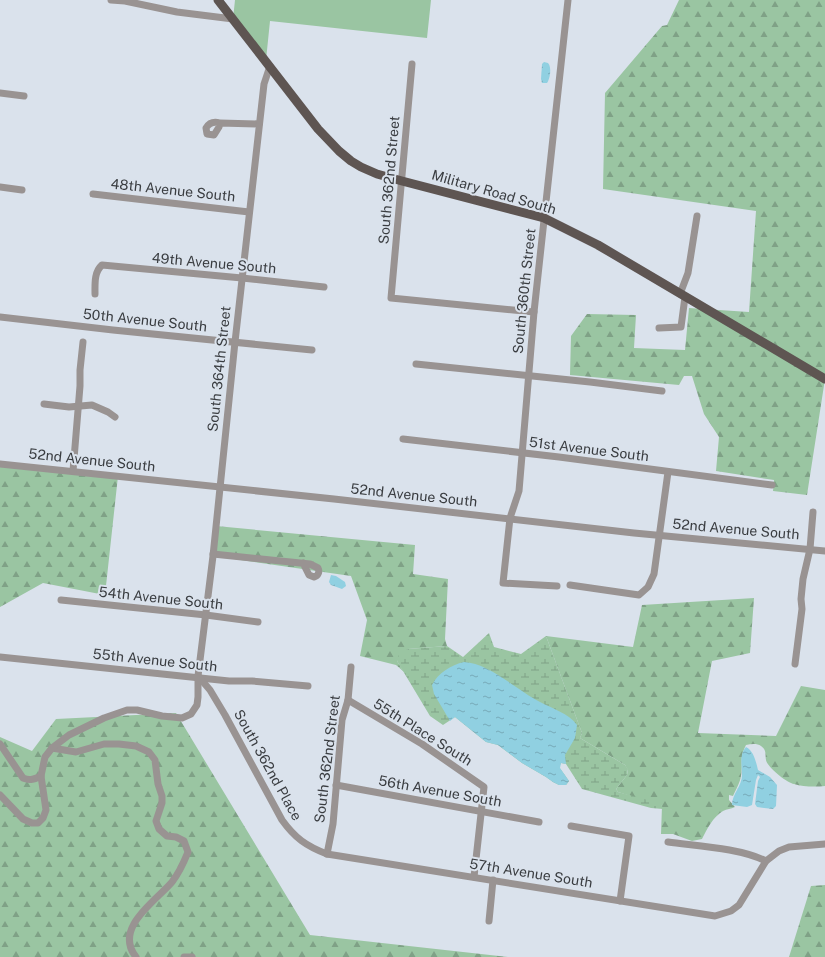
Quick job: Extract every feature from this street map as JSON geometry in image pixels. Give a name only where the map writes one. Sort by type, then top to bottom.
[{"type":"main road","name":"Military Road South","points":[[218,0],[318,129],[339,151],[361,167],[402,181],[544,218],[598,245],[682,296],[825,379]]},
{"type":"street","points":[[111,0],[126,1],[177,12],[233,19]]},
{"type":"street","name":"South 360th Street","points":[[557,586],[503,583],[510,518],[519,491],[534,312],[568,0]]},
{"type":"street","name":"South 362nd Street","points":[[412,64],[391,298],[534,312]]},
{"type":"street","name":"South 364th Street","points":[[198,676],[213,554],[259,124],[264,84],[270,66]]},
{"type":"street","points":[[0,93],[24,96]]},
{"type":"street","points":[[220,123],[259,124]]},
{"type":"street","points":[[0,187],[22,190]]},
{"type":"street","name":"48th Avenue South","points":[[93,194],[249,212]]},
{"type":"street","points":[[659,328],[681,327],[682,296],[688,273],[697,216]]},
{"type":"street","name":"49th Avenue South","points":[[95,294],[96,273],[97,269],[102,265],[324,287]]},
{"type":"street","name":"50th Avenue South","points":[[0,317],[312,350]]},
{"type":"street","points":[[73,471],[79,407],[82,342]]},
{"type":"street","points":[[416,364],[662,391]]},
{"type":"street","points":[[44,404],[79,407],[92,405],[115,417]]},
{"type":"street","name":"51st Avenue South","points":[[403,439],[558,457],[772,485]]},
{"type":"street","name":"52nd Avenue South","points":[[0,464],[510,518],[660,536],[825,551]]},
{"type":"street","points":[[570,585],[639,595],[648,587],[654,574],[668,472]]},
{"type":"street","points":[[795,664],[802,609],[801,599],[803,579],[810,549],[813,512]]},
{"type":"street","points":[[213,554],[303,564]]},
{"type":"street","name":"54th Avenue South","points":[[61,600],[258,622]]},
{"type":"street","name":"55th Avenue South","points":[[0,657],[229,680],[308,686]]},
{"type":"street","name":"South 362nd Street","points":[[327,854],[332,824],[342,720],[348,700],[351,667]]},
{"type":"street","points":[[0,795],[22,819],[30,823],[38,823],[44,818],[46,810],[41,776],[45,757],[52,748],[85,726],[127,710],[140,710],[172,718],[182,718],[188,716],[194,711],[198,700],[198,676]]},
{"type":"street","name":"South 362nd Place","points":[[198,676],[210,690],[226,715],[282,820],[290,832],[309,846],[327,854]]},
{"type":"street","name":"55th Place South","points":[[348,700],[422,744],[484,787],[482,812]]},
{"type":"street","points":[[0,744],[23,778],[27,780],[41,776]]},
{"type":"street","points":[[52,748],[76,752],[104,744],[125,744],[144,749],[149,752],[155,760],[158,784],[162,796],[162,803],[156,821],[159,828],[167,836],[176,837],[184,841],[188,852],[173,880],[143,911],[131,929],[130,944],[136,957]]},
{"type":"street","name":"56th Avenue South","points":[[336,785],[539,822]]},
{"type":"street","points":[[474,877],[482,812]]},
{"type":"street","points":[[570,826],[629,836],[620,901]]},
{"type":"street","points":[[668,842],[736,852],[756,856],[766,861],[784,848],[825,844]]},
{"type":"street","name":"57th Avenue South","points":[[327,854],[715,916],[731,911],[739,905],[766,861]]},
{"type":"street","points":[[489,921],[493,880]]},
{"type":"street","points":[[184,957],[192,957]]},
{"type":"green space","points":[[235,0],[431,0],[427,38],[270,21],[266,60],[233,19]]},
{"type":"green space","points":[[679,0],[825,0],[825,379],[807,495],[773,491],[774,480],[716,471],[719,437],[704,414],[692,376],[684,376],[679,385],[570,375],[571,336],[587,314],[636,315],[634,348],[685,350],[689,308],[749,312],[756,211],[603,189],[605,93],[662,26],[667,25]]},
{"type":"green space","points":[[0,464],[118,476],[105,595],[43,583],[0,607]]},
{"type":"green space","points":[[216,526],[415,545],[413,574],[448,579],[445,639],[447,646],[408,649],[397,661],[404,672],[396,665],[360,656],[367,620],[351,576],[213,556]]},
{"type":"green space","points":[[754,598],[750,653],[712,661],[698,733],[776,736],[801,686],[825,690],[825,786],[805,786],[787,781],[767,763],[763,748],[756,744],[746,745],[742,757],[740,781],[733,796],[729,795],[729,800],[735,807],[723,811],[716,816],[702,839],[692,841],[673,834],[661,834],[662,806],[618,792],[616,789],[627,775],[628,770],[625,765],[580,738],[582,733],[546,636],[633,647],[642,605]]},
{"type":"green space","points":[[489,633],[494,647],[521,654],[546,636],[582,733],[580,738],[625,765],[628,769],[627,775],[616,789],[618,792],[659,803],[663,809],[651,808],[582,789],[566,764],[561,763],[559,767],[569,781],[566,785],[559,785],[522,763],[498,745],[486,742],[455,717],[443,725],[430,716],[397,661],[399,654],[408,649],[447,646],[463,657]]},
{"type":"green space","points":[[176,713],[310,935],[508,957],[0,957],[0,737],[32,751],[56,719]]},
{"type":"green space","points":[[825,885],[825,957],[789,957],[811,886]]},
{"type":"water","points":[[544,62],[548,63],[550,67],[550,76],[547,83],[542,83],[541,79],[542,64]]},
{"type":"water","points":[[331,575],[336,576],[345,582],[346,586],[342,589],[331,585],[329,582]]},
{"type":"water","points":[[464,662],[483,667],[493,672],[531,697],[565,714],[577,725],[575,738],[565,755],[566,764],[561,763],[560,768],[569,781],[566,785],[559,785],[553,782],[522,763],[498,745],[486,742],[455,717],[450,721],[434,694],[432,685],[445,670]]},
{"type":"water","points":[[746,747],[753,754],[758,770],[770,777],[777,785],[776,806],[773,809],[757,807],[755,804],[758,781],[760,777],[758,775],[752,805],[747,807],[732,805],[732,801],[742,779],[742,753]]}]
